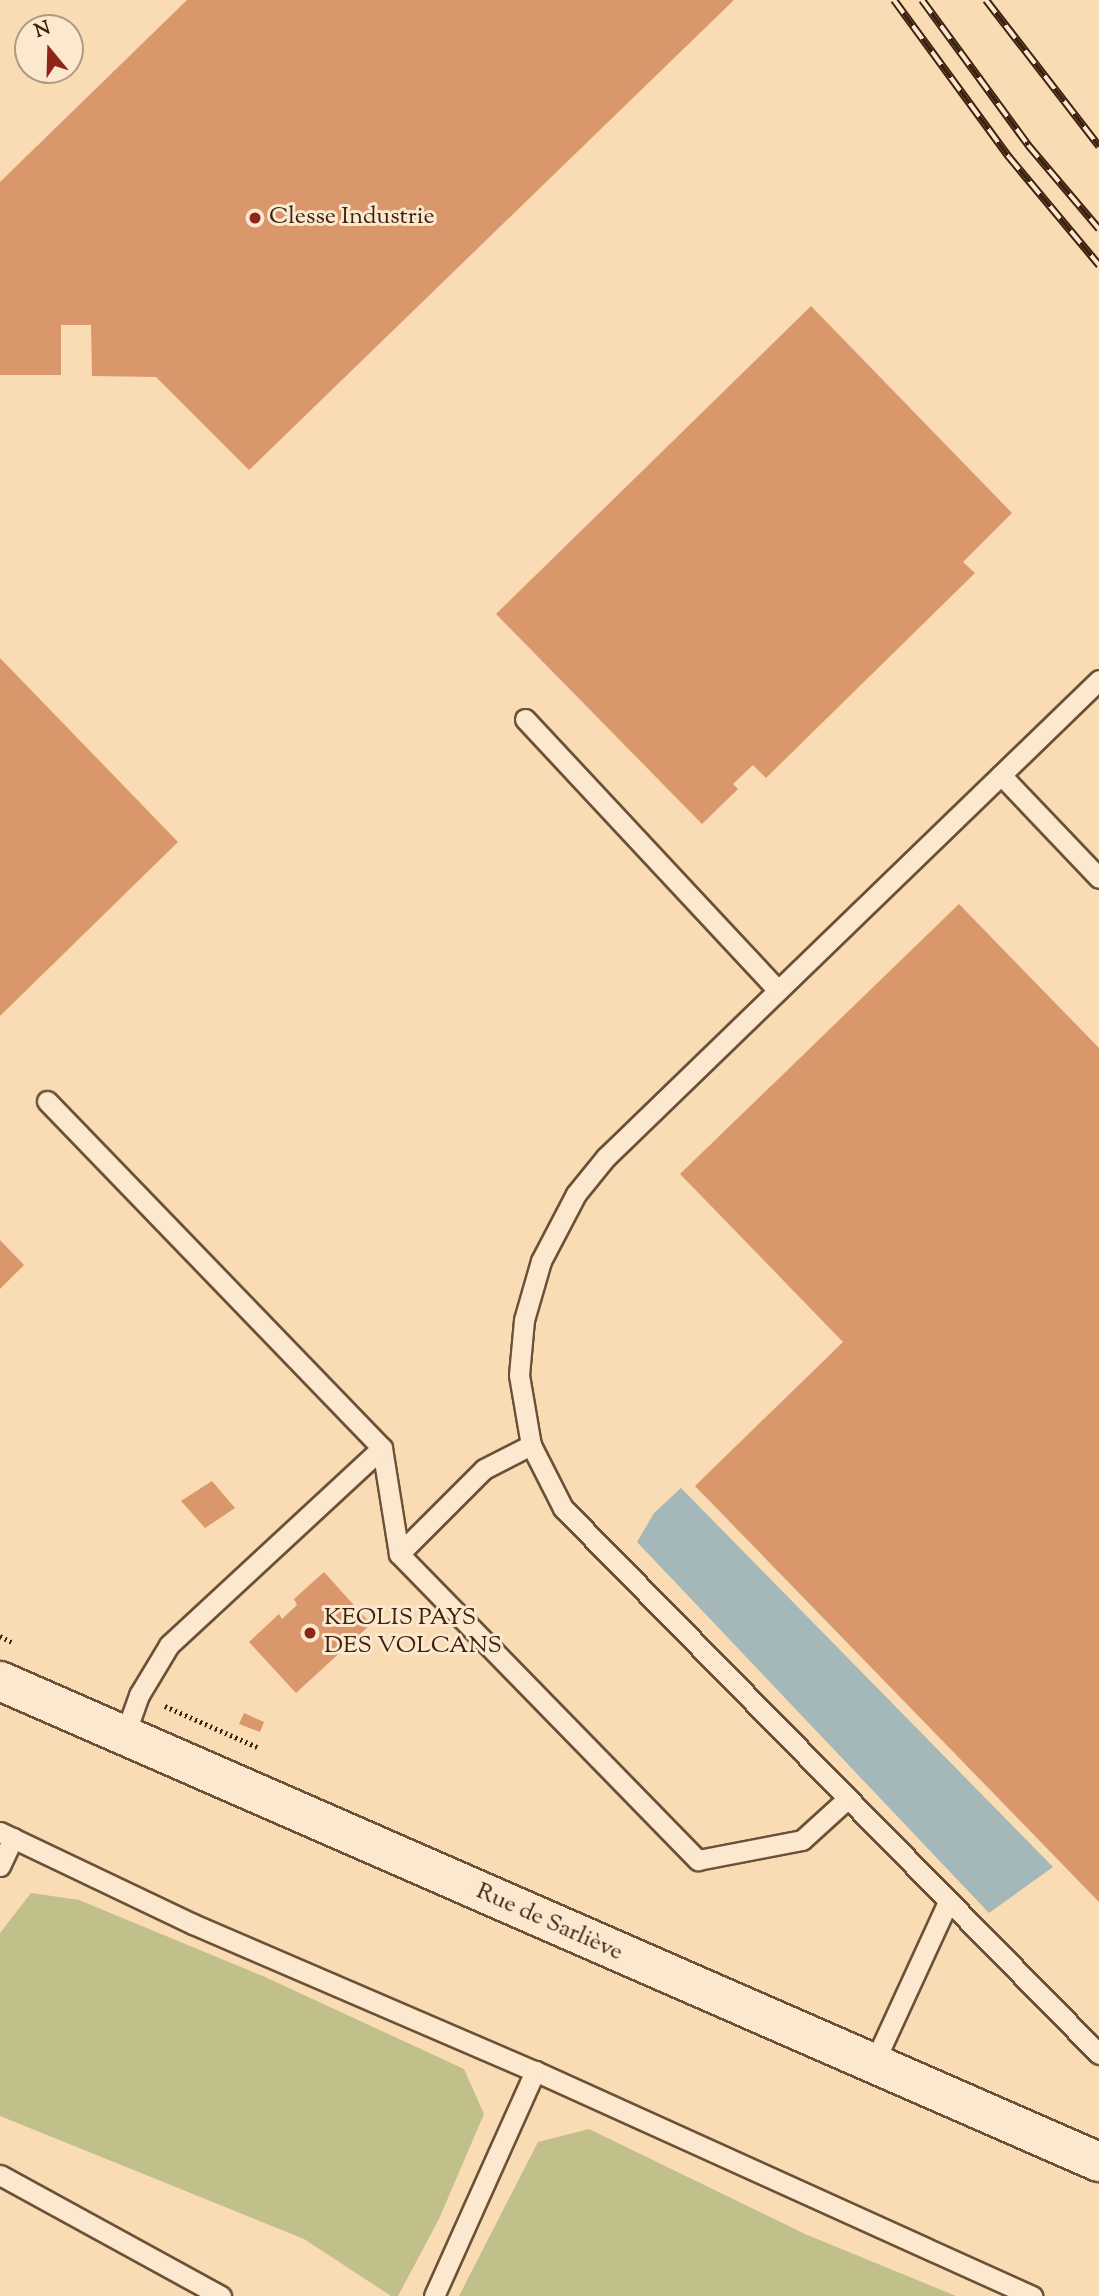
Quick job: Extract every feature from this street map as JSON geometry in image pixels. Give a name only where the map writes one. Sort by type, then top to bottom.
[{"type":"street","name":"Rue de Sarliève","points":[[0,1681],[1099,2162]]},
{"type":"lane","points":[[1099,680],[606,1157],[576,1194],[541,1261],[524,1320],[519,1375],[531,1445],[563,1508],[1099,2054]]},
{"type":"lane","points":[[525,719],[778,990]]},
{"type":"lane","points":[[1001,775],[1099,878]]},
{"type":"lane","points":[[47,1101],[382,1448],[399,1554],[698,1860],[802,1840],[847,1799]]},
{"type":"lane","points":[[399,1554],[484,1469],[531,1445]]},
{"type":"lane","points":[[124,1737],[139,1695],[169,1645],[382,1448]]},
{"type":"lane","points":[[0,1866],[7,1835],[192,1924],[535,2071],[1032,2296]]},
{"type":"lane","points":[[873,2065],[948,1902]]},
{"type":"lane","points":[[434,2296],[535,2071]]},
{"type":"lane","points":[[0,2175],[221,2296]]},
{"type":"shaded area","points":[[681,1488],[1053,1867],[989,1913],[637,1542],[654,1513]]},
{"type":"shaded area","points":[[31,1893],[79,1900],[265,1977],[464,2069],[484,2114],[439,2219],[398,2296],[391,2296],[304,2239],[0,2116],[0,1933]]},
{"type":"shaded area","points":[[589,2129],[805,2234],[956,2296],[459,2296],[538,2142]]},
{"type":"building","name":"Clesse Industrie","points":[[187,0],[734,0],[249,470],[156,377],[92,376],[91,325],[61,325],[61,375],[0,375],[0,182]]},
{"type":"building","points":[[811,306],[1012,513],[963,562],[975,573],[766,778],[753,765],[733,784],[738,789],[702,824],[496,614]]},
{"type":"building","points":[[0,658],[178,842],[0,1016]]},
{"type":"building","points":[[959,904],[1099,1048],[1099,1902],[695,1486],[843,1342],[680,1174]]},
{"type":"building","points":[[0,1240],[24,1265],[0,1289]]},
{"type":"building","points":[[212,1481],[235,1508],[205,1528],[181,1501]]},
{"type":"building","name":"KEOLIS PAYS DES VOLCANS","points":[[324,1572],[371,1624],[296,1693],[249,1642],[279,1614],[282,1619],[297,1605],[294,1599]]},
{"type":"building","points":[[244,1713],[264,1722],[260,1732],[239,1724]]},
{"type":"railway","points":[[894,0],[1009,157],[1099,265]]},
{"type":"railway","points":[[922,0],[1028,145],[1099,229]]},
{"type":"railway","points":[[986,0],[1099,146]]},
{"type":"place","name":"Clesse Industrie","points":[[255,218]]},
{"type":"place","name":"KEOLIS PAYS DES VOLCANS","points":[[310,1633]]}]
